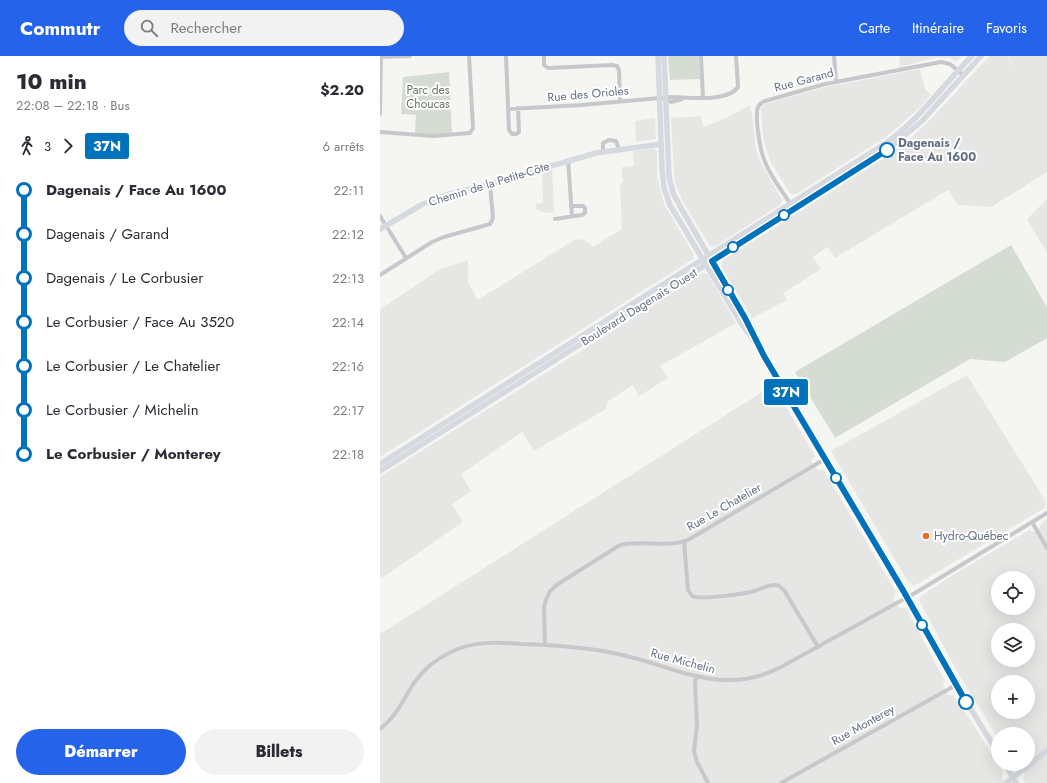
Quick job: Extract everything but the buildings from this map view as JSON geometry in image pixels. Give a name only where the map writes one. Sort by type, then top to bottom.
[{"type":"street","points":[[380,114],[381,57],[410,56]]},
{"type":"street","points":[[380,132],[432,136],[470,133],[473,128],[469,56]]},
{"type":"street","points":[[506,56],[508,109],[511,134],[517,133],[519,130],[518,108]]},
{"type":"street","points":[[544,56],[544,65],[548,68],[617,66],[619,71],[620,101]]},
{"type":"street","points":[[658,56],[664,98],[671,185],[679,205],[708,260]]},
{"type":"street","points":[[664,56],[664,98],[661,144],[663,178],[668,199],[745,318],[764,356],[907,597],[956,686],[991,742]]},
{"type":"street","points":[[701,56],[703,98]]},
{"type":"street","name":"Rue des Orioles","points":[[508,109],[582,106],[620,101],[664,98],[674,102],[686,98],[720,97],[736,89],[738,86],[736,56]]},
{"type":"street","points":[[834,56],[836,82]]},
{"type":"street","name":"Boulevard Dagenais Ouest","points":[[380,471],[792,206],[883,153],[902,139],[932,111],[972,56]]},
{"type":"street","name":"Boulevard Dagenais Ouest","points":[[961,73],[981,56]]},
{"type":"street","name":"Rue Garand","points":[[792,206],[769,170],[763,156],[759,138],[757,106],[765,101],[804,89],[941,62],[950,64],[961,73]]},
{"type":"street","name":"Chemin de la Petite-Côte","points":[[603,151],[603,143],[609,140],[616,141],[619,149]]},
{"type":"street","name":"Chemin de la Petite-Côte","points":[[380,229],[434,199],[603,151],[661,144]]},
{"type":"street","points":[[568,160],[572,216]]},
{"type":"street","points":[[380,275],[425,245],[441,238],[490,224],[493,218],[490,184]]},
{"type":"street","points":[[555,219],[584,214],[585,211],[582,205],[571,206]]},
{"type":"street","points":[[380,216],[406,258]]},
{"type":"street","name":"Boulevard Dagenais Ouest","points":[[380,464],[708,260]]},
{"type":"street","name":"Rue Le Chatelier","points":[[545,645],[544,604],[549,593],[558,584],[620,545],[684,542],[825,459]]},
{"type":"street","name":"Rue Michelin","points":[[380,729],[396,714],[413,685],[434,662],[449,653],[467,646],[484,643],[545,645],[616,654],[696,677],[722,680],[740,680],[754,677],[778,669],[818,648],[907,597],[1047,513]]},
{"type":"street","points":[[1032,522],[1047,548]]},
{"type":"street","points":[[684,542],[688,589],[691,595],[697,598],[742,594],[773,585],[778,585],[784,590],[818,648]]},
{"type":"street","points":[[696,677],[697,725],[694,751],[697,762],[708,783]]},
{"type":"street","name":"Rue Monterey","points":[[781,783],[956,686]]},
{"type":"street","points":[[1006,783],[1047,751]]},
{"type":"street","points":[[1009,771],[1016,783]]},
{"type":"shaded area","points":[[899,56],[962,56],[956,62],[949,58],[938,57],[900,67]]},
{"type":"shaded area","points":[[990,56],[1007,56],[1018,72],[1008,56],[1047,56],[1047,172],[991,207],[958,205],[948,190],[835,258],[827,247],[813,257],[821,269],[783,293],[787,300],[752,318],[721,266],[722,261],[886,157],[910,139],[933,117]]},
{"type":"shaded area","points":[[920,69],[925,89],[931,95],[916,111],[886,137],[798,193],[794,195],[790,193],[771,163],[766,149],[763,138],[761,108],[765,104],[826,87]]},
{"type":"shaded area","points":[[750,105],[756,150],[762,165],[782,200],[781,204],[714,247],[710,246],[683,202],[675,183],[671,118],[701,116],[704,127],[726,118]]},
{"type":"shaded area","points":[[655,118],[656,139],[636,142],[635,121]]},
{"type":"shaded area","points":[[654,148],[657,151],[657,176],[664,204],[693,253],[693,259],[380,457],[380,310],[438,270],[468,260],[468,282],[478,300],[577,239],[584,240],[593,247],[622,229],[620,185],[625,179],[622,179],[622,167],[634,166],[633,151]]},
{"type":"shaded area","points":[[552,168],[554,212],[546,213],[535,209],[536,204],[543,203],[542,171]]},
{"type":"shaded area","points":[[1047,199],[1047,253],[1027,219]]},
{"type":"shaded area","points":[[703,273],[707,273],[736,323],[660,366],[668,378],[639,396],[633,385],[607,402],[606,409],[534,451],[522,432],[461,474],[471,491],[452,504],[463,522],[382,578],[380,575],[380,477]]},
{"type":"shaded area","points":[[967,375],[1045,500],[1046,507],[914,586],[907,580],[831,451]]},
{"type":"shaded area","points":[[773,385],[815,456],[811,461],[818,470],[823,469],[896,592],[893,599],[899,608],[906,608],[945,681],[943,686],[948,695],[953,695],[991,753],[991,771],[1002,771],[1002,778],[1005,783],[380,783],[380,634]]},
{"type":"shaded area","points":[[1047,519],[1047,783],[1025,783],[1023,778],[1025,774],[1023,771],[1035,771],[1035,727],[991,727],[958,673],[919,600],[921,596],[953,575],[1029,530],[1033,532],[1040,527],[1042,522]]},
{"type":"green space","points":[[668,56],[699,56],[700,79],[670,80]]},
{"type":"green space","name":"Parc des Choucas","points":[[449,72],[452,133],[415,133],[416,115],[401,114],[403,77]]},
{"type":"green space","points":[[1011,245],[1047,307],[1047,338],[1005,362],[970,359],[835,438],[795,372]]},
{"type":"bus line","name":"37N","points":[[887,150],[712,261],[745,318],[764,356],[904,592],[966,702]]},
{"type":"place","name":"Dagenais / Face Au 1600","points":[[887,150]]},
{"type":"place","name":"Hydro-Québec","points":[[926,536]]}]
